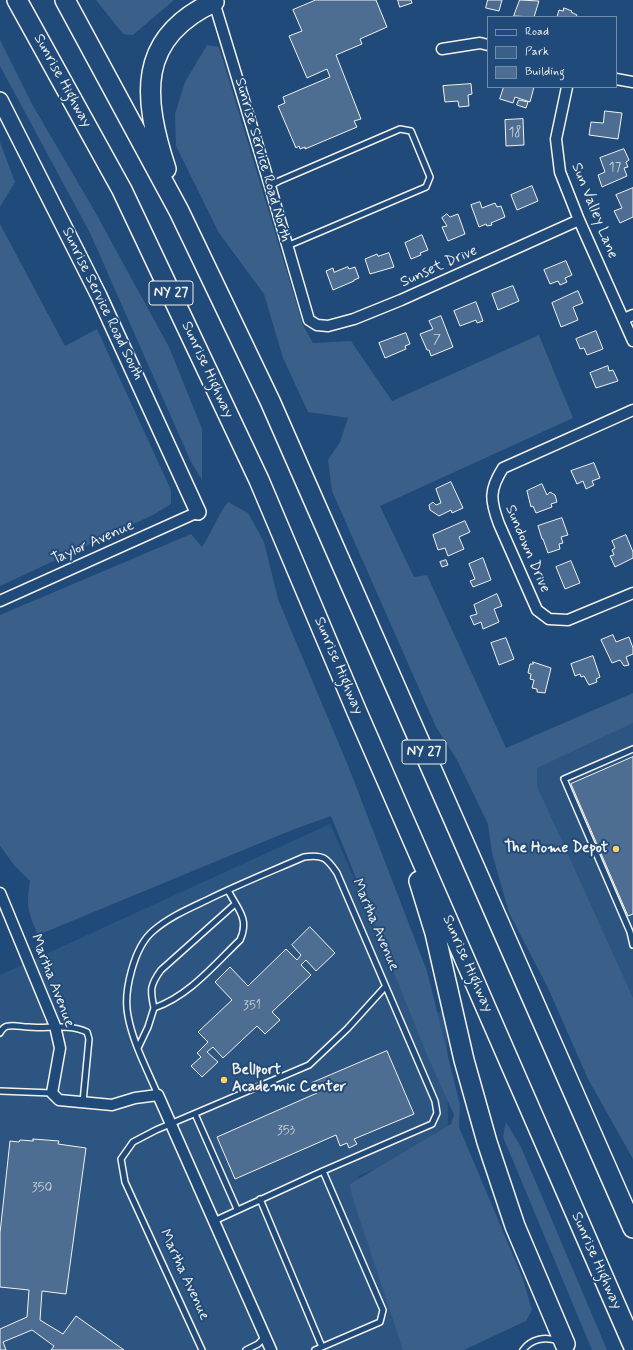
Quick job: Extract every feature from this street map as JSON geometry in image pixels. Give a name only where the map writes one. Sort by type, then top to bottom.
[{"type":"highway","name":"Sunrise Highway","points":[[17,0],[126,197],[259,480],[358,712],[633,1345]]},
{"type":"highway","name":"NY 27","points":[[65,0],[179,211],[270,401],[633,1228]]},
{"type":"highway","points":[[179,211],[153,123],[150,106],[151,79],[157,56],[170,35],[185,19],[214,1]]},
{"type":"highway","points":[[358,712],[427,904],[464,1060],[501,1186],[515,1226],[566,1347]]},
{"type":"street","name":"Sunrise Service Road North","points":[[214,1],[270,186],[308,320]]},
{"type":"street","points":[[442,49],[480,42],[487,45]]},
{"type":"street","points":[[617,79],[633,82]]},
{"type":"street","name":"Sun Valley Lane","points":[[566,88],[556,139],[560,172],[579,220],[628,317],[633,340]]},
{"type":"street","name":"Sunrise Service Road South","points":[[0,100],[99,296],[198,512]]},
{"type":"street","name":"Sunset Drive","points":[[308,320],[317,326],[328,326],[354,319],[401,300],[579,220]]},
{"type":"street","name":"Sundown Drive","points":[[633,410],[503,468],[494,483],[491,494],[494,511],[499,524],[534,603],[542,615],[549,619],[568,620],[633,593]]},
{"type":"street","name":"Taylor Avenue","points":[[0,601],[198,512]]},
{"type":"street","name":"Martha Avenue","points":[[0,895],[55,1026],[60,1048],[52,1093]]},
{"type":"street","points":[[52,1093],[59,1100],[112,1105],[134,1098],[158,1095]]},
{"type":"street","name":"Martha Avenue","points":[[158,1095],[271,1350]]},
{"type":"lane","points":[[270,186],[400,129],[411,131],[430,177],[426,187],[287,246]]},
{"type":"lane","points":[[632,750],[564,779],[630,932],[633,945]]},
{"type":"lane","name":"Martha Avenue","points":[[158,1095],[138,1048],[128,1015],[129,983],[137,953],[151,932],[172,916],[304,857],[317,855],[329,861],[337,873],[435,1101],[437,1113],[432,1124],[237,1209],[214,1221]]},
{"type":"lane","points":[[154,1008],[170,1002],[186,992],[240,940],[245,930],[244,918],[228,890]]},
{"type":"lane","points":[[138,1048],[148,1027],[154,1008],[151,994],[152,982],[161,970],[235,904]]},
{"type":"lane","points":[[171,1124],[309,1065],[347,1029],[385,986]]},
{"type":"lane","points":[[0,1033],[4,1027],[9,1026],[39,1028],[55,1026],[80,1029],[86,1032],[89,1039],[83,1102]]},
{"type":"lane","points":[[0,1091],[52,1093]]},
{"type":"lane","points":[[195,1114],[237,1209]]},
{"type":"lane","name":"Martha Avenue","points":[[171,1124],[133,1142],[120,1159],[125,1182],[202,1350]]},
{"type":"lane","points":[[315,1350],[380,1322],[383,1310],[323,1171]]},
{"type":"lane","points":[[260,1199],[322,1347]]},
{"type":"lane","points":[[246,1350],[258,1344],[266,1336]]},
{"type":"lane","points":[[523,1350],[538,1339],[553,1340],[566,1347]]},
{"type":"shaded area","points":[[633,715],[633,1031],[521,768]]},
{"type":"shaded area","name":"Bellport Academic Center","points":[[330,824],[417,1021],[447,1009],[448,1139],[358,1176],[410,1350],[0,1350],[0,975]]},
{"type":"green space","points":[[96,0],[174,0],[133,35],[123,34]]},
{"type":"green space","points":[[0,40],[32,104],[94,210],[169,347],[202,429],[202,480],[191,462],[90,233],[0,66]]},
{"type":"green space","points":[[207,45],[219,47],[303,325],[313,343],[351,341],[392,401],[539,335],[573,418],[380,506],[414,577],[427,575],[506,748],[633,693],[633,723],[537,768],[537,786],[633,998],[633,1159],[588,1079],[548,988],[509,913],[492,853],[488,824],[457,760],[436,727],[332,491],[328,460],[340,442],[348,418],[308,412],[283,358],[264,294],[219,233],[176,146],[175,114],[185,82]]},
{"type":"green space","points":[[0,142],[15,182],[0,207]]},
{"type":"green space","points":[[0,224],[65,346],[97,329],[171,490],[171,504],[153,515],[0,586]]},
{"type":"green space","points":[[228,502],[248,513],[264,542],[278,599],[349,768],[427,971],[460,1105],[459,1127],[523,1279],[532,1310],[526,1321],[464,1350],[403,1350],[352,1196],[350,1184],[451,1124],[454,1115],[427,1055],[331,816],[292,830],[38,935],[32,920],[28,903],[30,881],[14,865],[0,846],[0,615],[191,534],[202,547]]},
{"type":"green space","points":[[506,1122],[521,1147],[607,1350],[592,1350],[503,1137]]},
{"type":"building","points":[[316,0],[376,0],[387,27],[360,39],[362,44],[336,55],[361,119],[354,121],[357,127],[305,149],[305,147],[300,149],[299,146],[296,148],[278,106],[285,103],[283,97],[330,77],[327,69],[307,78],[289,36],[302,31],[293,10]]},
{"type":"building","points":[[398,0],[411,0],[412,3],[400,7]]},
{"type":"building","points":[[488,0],[502,0],[499,11],[486,8]]},
{"type":"building","points":[[520,0],[539,1],[534,16],[514,16]]},
{"type":"building","points":[[564,8],[577,15],[557,16],[559,10],[563,11]]},
{"type":"building","points":[[471,84],[472,94],[468,95],[469,106],[459,107],[458,101],[445,102],[443,86]]},
{"type":"building","points":[[504,88],[534,88],[530,102],[515,97],[513,103],[500,99]]},
{"type":"building","points":[[519,100],[528,102],[526,108],[517,105]]},
{"type":"building","points":[[605,111],[622,113],[618,139],[589,135],[591,122],[603,123]]},
{"type":"building","points":[[523,119],[524,145],[506,146],[505,120]]},
{"type":"building","points":[[624,149],[629,160],[626,162],[628,167],[624,168],[627,176],[602,187],[598,175],[605,172],[600,158]]},
{"type":"building","points":[[532,186],[538,201],[517,210],[511,195]]},
{"type":"building","points":[[633,188],[633,217],[620,223],[614,211],[622,208],[616,195]]},
{"type":"building","points":[[480,202],[482,208],[495,203],[497,207],[501,206],[505,217],[491,223],[492,225],[487,226],[486,224],[479,227],[471,205]]},
{"type":"building","points":[[447,214],[450,217],[458,214],[465,234],[448,241],[442,227],[447,226],[442,218]]},
{"type":"building","points":[[422,235],[428,250],[411,259],[405,243]]},
{"type":"building","points":[[389,253],[394,267],[370,274],[365,259],[377,254],[378,256]]},
{"type":"building","points":[[566,261],[572,275],[565,278],[567,282],[560,285],[558,281],[550,284],[544,270]]},
{"type":"building","points":[[348,267],[349,269],[355,267],[359,278],[333,290],[326,271],[333,268],[334,272]]},
{"type":"building","points":[[513,286],[519,301],[498,310],[492,294]]},
{"type":"building","points":[[578,291],[583,303],[573,307],[578,320],[561,327],[552,303]]},
{"type":"building","points":[[476,302],[483,321],[477,323],[476,320],[460,326],[454,311]]},
{"type":"building","points":[[441,316],[453,347],[431,356],[420,334],[433,329],[429,321]]},
{"type":"building","points":[[596,331],[603,349],[587,355],[584,348],[580,349],[576,339]]},
{"type":"building","points":[[406,333],[410,344],[405,346],[406,349],[385,358],[379,343]]},
{"type":"building","points":[[608,366],[609,371],[613,370],[618,381],[596,388],[590,373]]},
{"type":"building","points":[[594,463],[600,478],[592,481],[594,485],[586,489],[583,481],[577,484],[571,471]]},
{"type":"building","points":[[451,482],[463,508],[452,513],[451,510],[439,516],[430,510],[429,505],[433,502],[436,505],[441,503],[436,489]]},
{"type":"building","points":[[542,484],[547,495],[550,492],[555,495],[557,502],[551,504],[552,507],[536,513],[533,506],[531,507],[527,491]]},
{"type":"building","points":[[562,518],[568,535],[561,537],[563,543],[559,544],[560,549],[548,553],[538,526]]},
{"type":"building","points":[[465,521],[470,532],[459,537],[464,549],[448,556],[445,548],[438,550],[433,535]]},
{"type":"building","points":[[626,535],[633,552],[633,558],[615,567],[610,556],[614,555],[612,550],[615,548],[612,541]]},
{"type":"building","points":[[483,558],[491,580],[473,587],[470,581],[475,579],[469,564]]},
{"type":"building","points":[[446,560],[448,565],[442,567],[440,562]]},
{"type":"building","points":[[571,561],[580,583],[565,589],[556,567]]},
{"type":"building","points":[[497,594],[502,606],[494,609],[499,622],[483,629],[481,622],[474,625],[470,616],[477,614],[474,605]]},
{"type":"building","points":[[613,635],[616,642],[629,637],[633,648],[633,654],[626,657],[629,665],[624,666],[620,660],[612,663],[601,640]]},
{"type":"building","points":[[506,638],[514,659],[499,665],[491,643]]},
{"type":"building","points":[[593,656],[600,677],[596,679],[597,682],[589,685],[584,676],[581,677],[580,674],[575,676],[571,664]]},
{"type":"building","points":[[533,662],[551,668],[545,693],[537,692],[537,689],[532,688],[534,680],[530,679],[531,674],[528,673],[530,664],[533,664]]},
{"type":"building","name":"The Home Depot","points":[[633,757],[633,914],[628,916],[571,784]]},
{"type":"building","points":[[310,927],[335,953],[316,971],[306,960],[301,965],[311,975],[272,1012],[280,1020],[265,1034],[257,1026],[223,1058],[213,1047],[207,1052],[218,1062],[202,1077],[191,1066],[201,1057],[197,1053],[208,1042],[198,1032],[232,1000],[215,982],[230,967],[248,986],[286,949],[297,960],[301,955],[292,945]]},
{"type":"building","points":[[387,1051],[414,1114],[354,1139],[357,1144],[349,1148],[347,1143],[340,1146],[336,1135],[235,1179],[217,1137],[317,1093],[312,1083]]},
{"type":"building","points":[[33,1139],[59,1141],[58,1144],[86,1148],[66,1294],[42,1291],[40,1320],[63,1334],[76,1316],[124,1350],[51,1350],[54,1346],[32,1330],[3,1342],[6,1350],[0,1350],[0,1329],[27,1317],[29,1290],[0,1287],[0,1233],[10,1141],[33,1141]]},
{"type":"place","name":"The Home Depot","points":[[616,849]]},
{"type":"place","name":"Bellport Academic Center","points":[[224,1080]]}]
